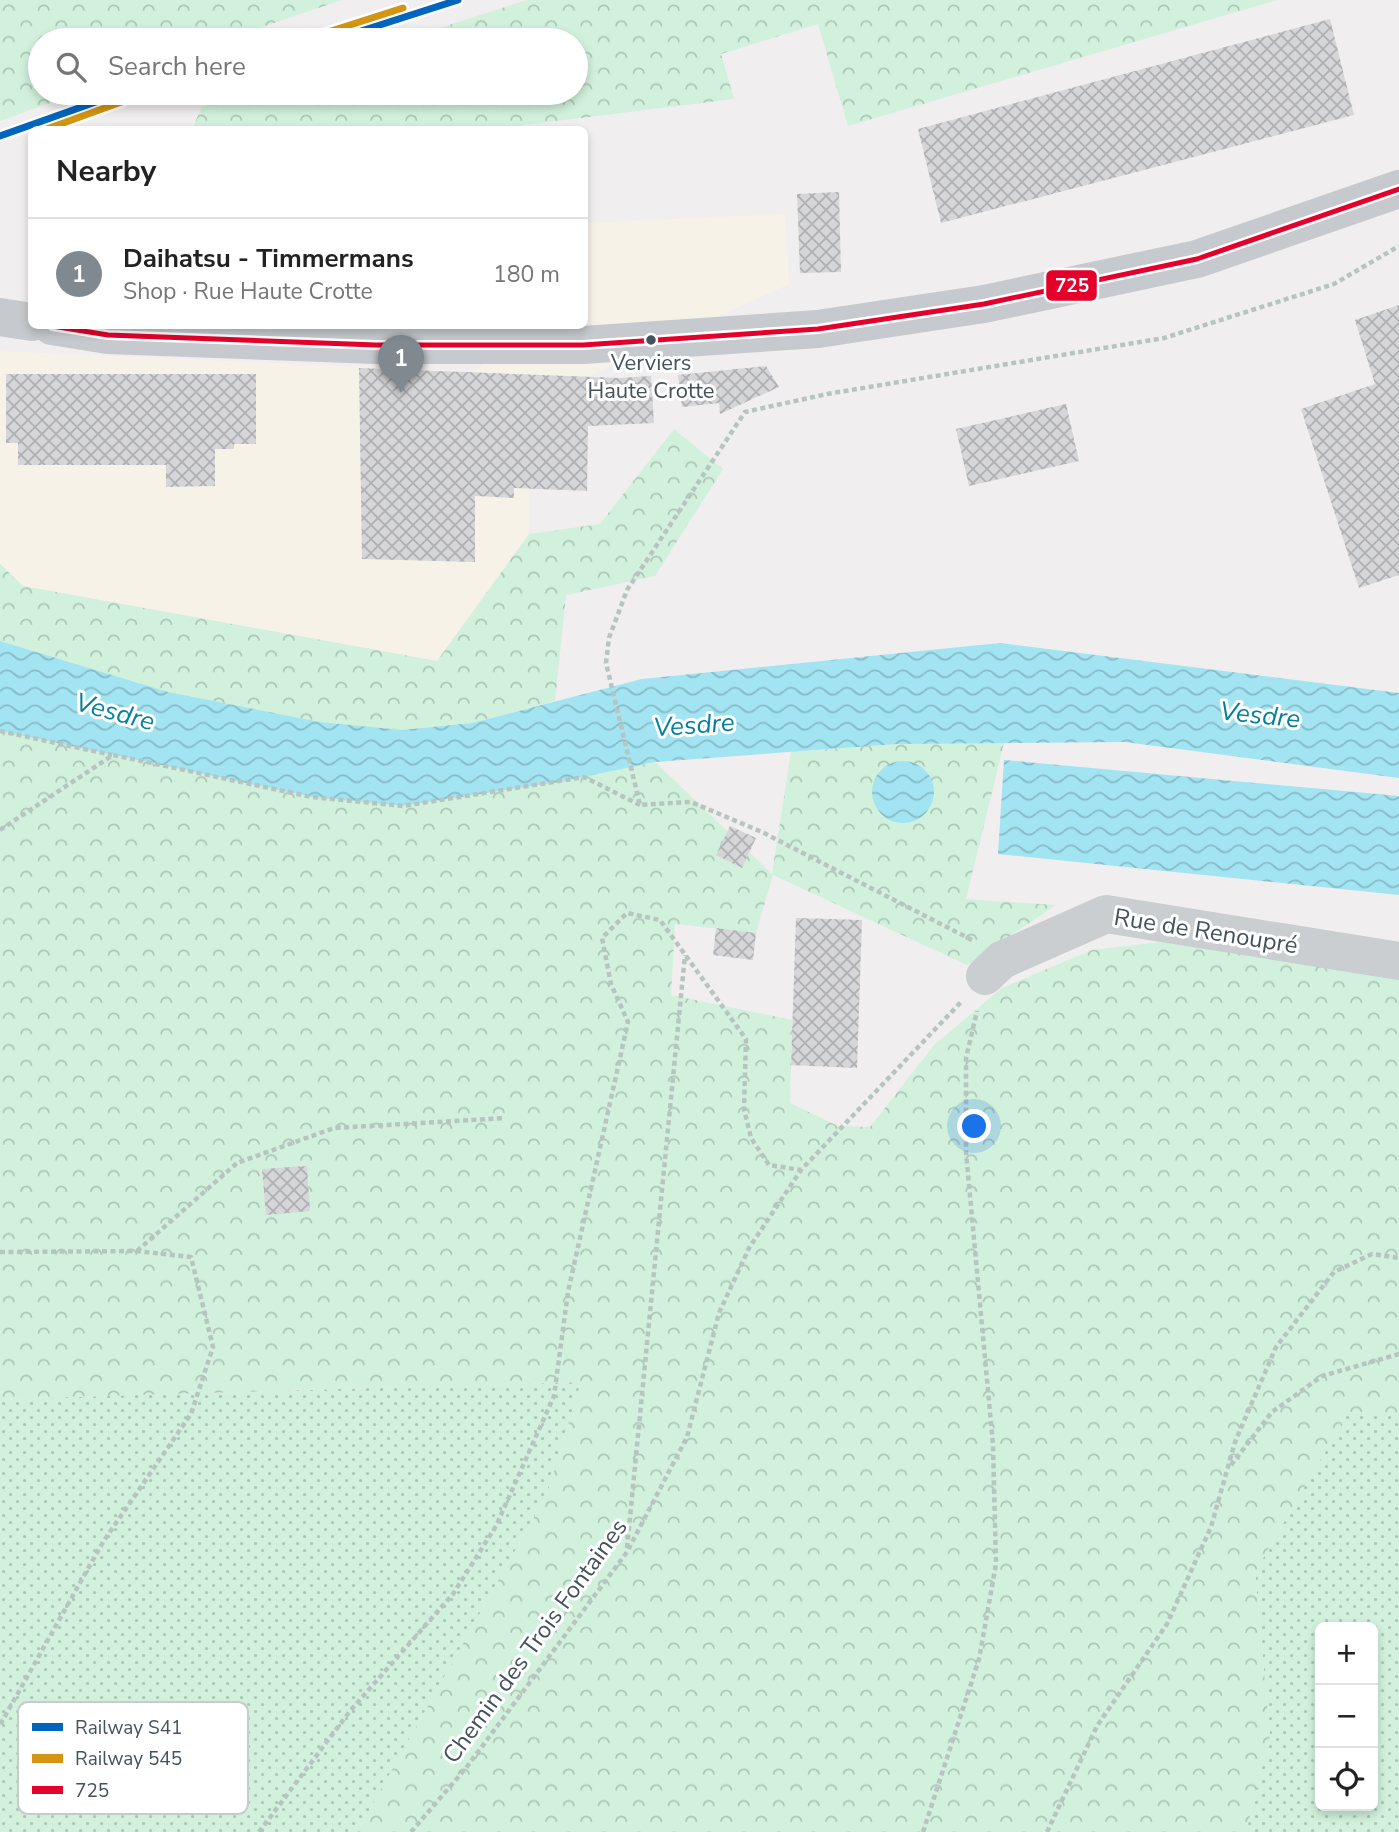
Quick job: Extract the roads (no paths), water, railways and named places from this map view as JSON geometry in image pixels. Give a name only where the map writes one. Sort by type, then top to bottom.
[{"type":"main road","points":[[71,329],[108,335],[376,345],[583,345],[818,329],[984,304],[1197,259],[1399,189]]},
{"type":"main road","points":[[0,317],[28,321]]},
{"type":"street","name":"Rue de Renoupré","points":[[989,972],[1002,960],[1106,914],[1399,961]]},
{"type":"water","name":"Vesdre","points":[[0,641],[168,692],[320,722],[402,730],[472,723],[642,679],[1000,643],[1399,693],[1399,778],[1125,742],[897,744],[655,762],[559,782],[403,806],[312,797],[0,731]]},
{"type":"water","points":[[1004,760],[1399,796],[1399,895],[998,854]]},
{"type":"water","points":[[903,761],[925,770],[934,792],[925,814],[903,823],[881,814],[872,792],[881,770]]},
{"type":"rail line","name":"S41","points":[[370,28],[458,0]]},
{"type":"rail line","name":"545","points":[[340,28],[403,8]]},
{"type":"rail line","name":"S41","points":[[28,126],[87,105]]},
{"type":"rail line","name":"545","points":[[55,126],[113,105]]},
{"type":"rail line","name":"S41","points":[[0,136],[28,126]]},
{"type":"place","name":"Verviers Haute Crotte","points":[[651,340]]},
{"type":"place","name":"Daihatsu - Timmermans","points":[[401,393]]}]
